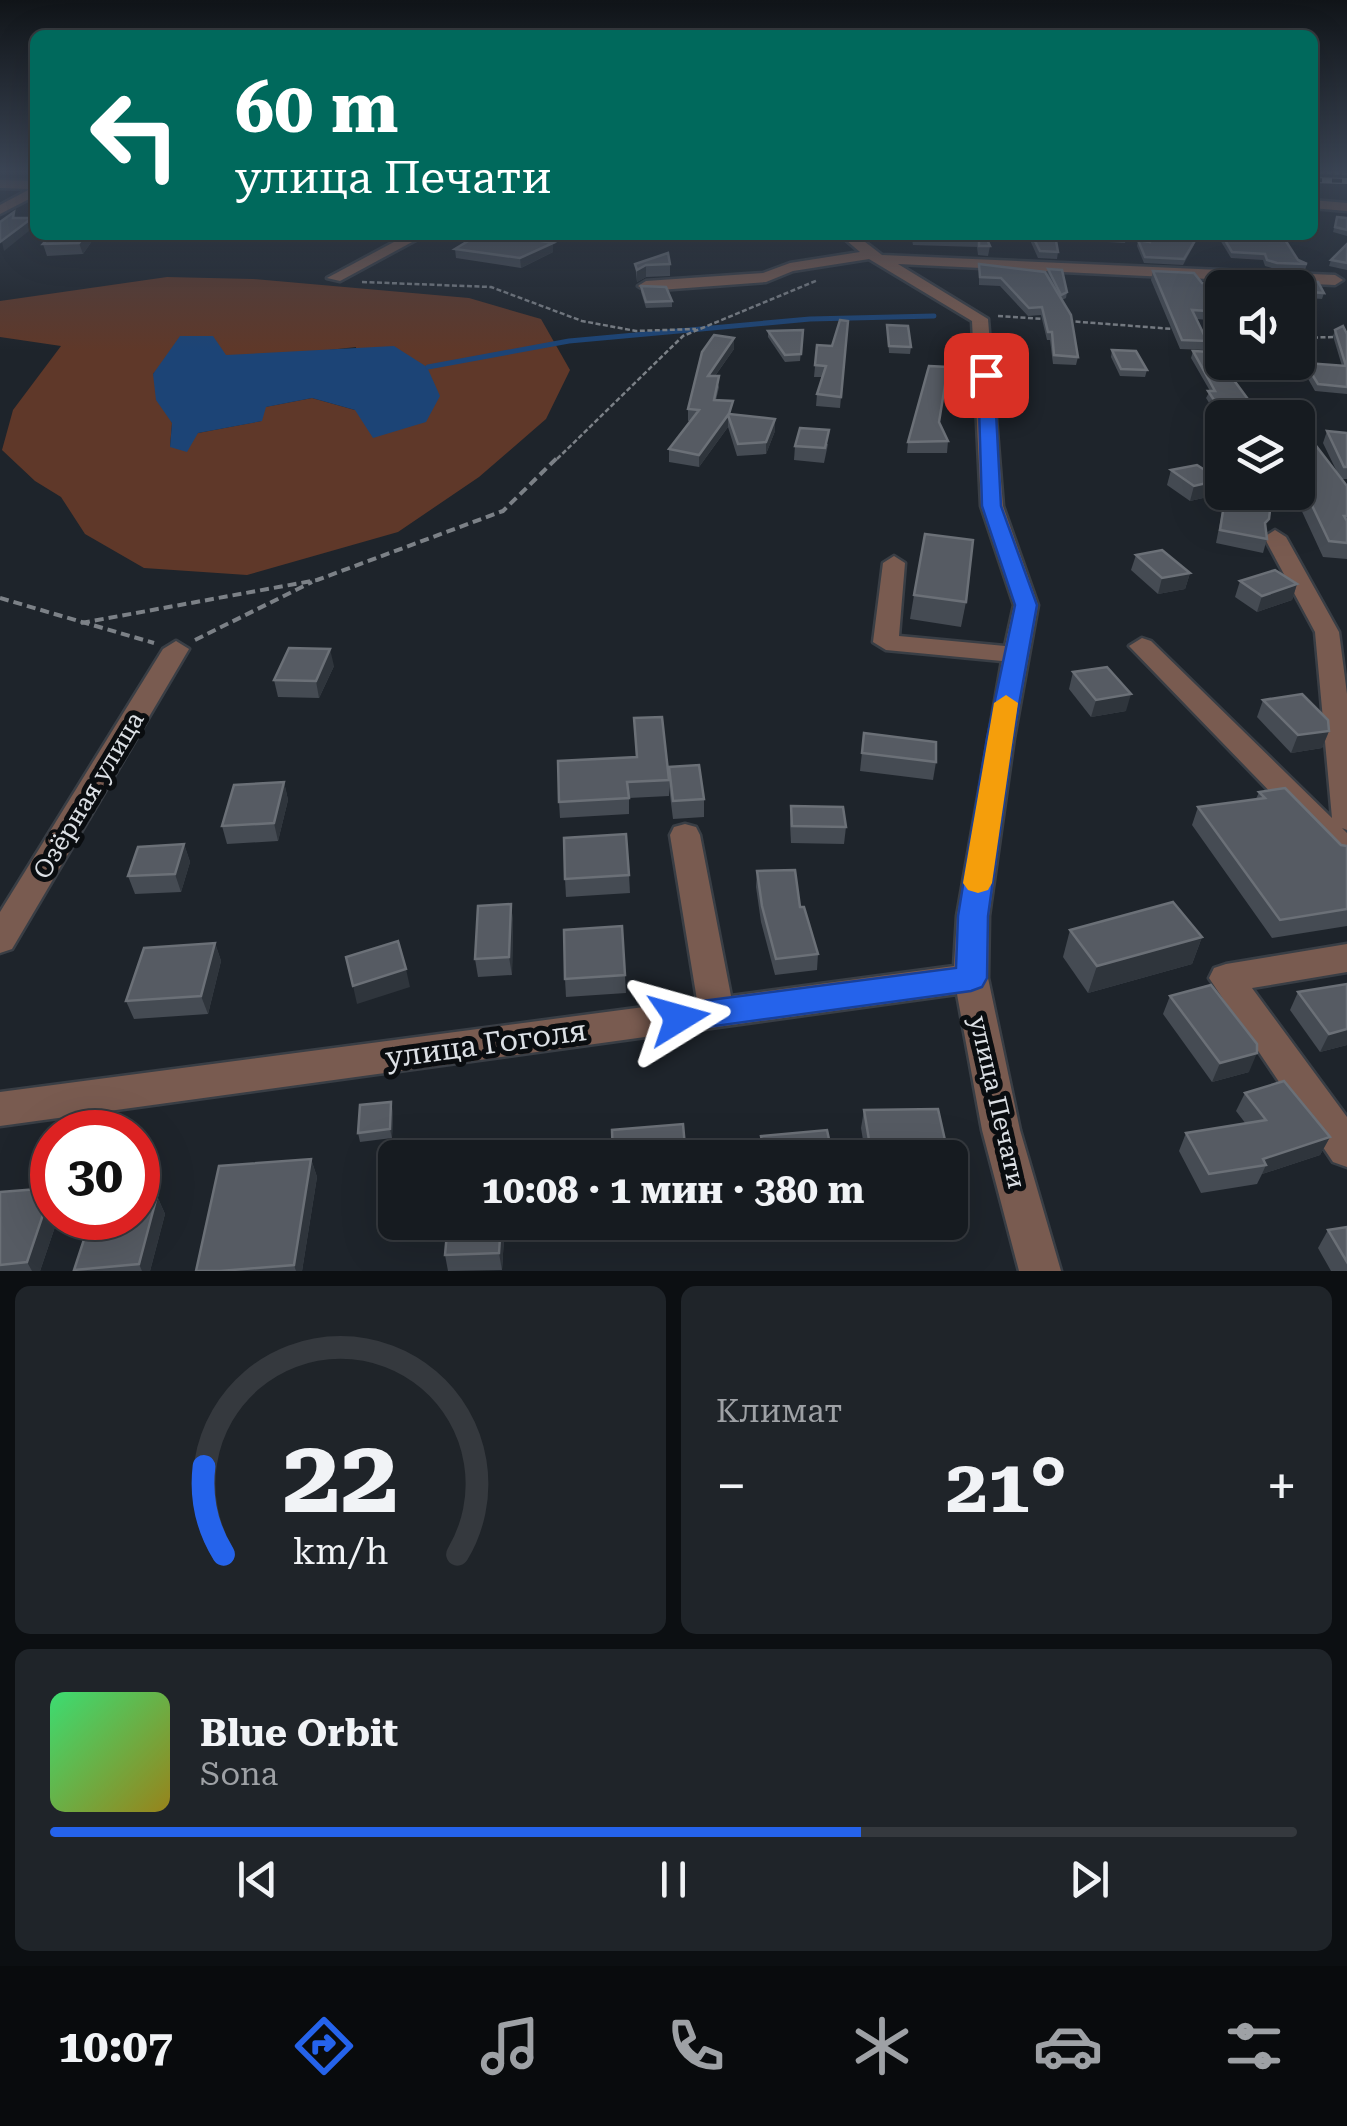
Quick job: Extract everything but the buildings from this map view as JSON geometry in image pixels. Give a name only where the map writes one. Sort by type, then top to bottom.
[{"type":"street","points":[[335,278],[408,240]]},
{"type":"street","points":[[646,286],[766,277],[843,247]]},
{"type":"street","name":"улица Печати","points":[[843,247],[875,256],[980,318],[992,506],[1026,605],[1014,655],[973,916],[971,978],[1001,1130],[1040,1271]]},
{"type":"street","points":[[875,256],[1335,280]]},
{"type":"street","points":[[1275,538],[1327,632],[1347,819]]},
{"type":"street","points":[[894,563],[886,642],[1014,655]]},
{"type":"street","points":[[1142,646],[1347,852]]},
{"type":"street","name":"Озёрная улица","points":[[0,940],[176,649]]},
{"type":"street","points":[[685,835],[716,1013]]},
{"type":"street","points":[[1347,958],[1226,978],[1347,1149]]},
{"type":"street","name":"улица Гоголя","points":[[0,1109],[971,978]]},
{"type":"path","points":[[0,598],[176,649],[317,580],[503,512],[683,336],[830,275],[843,247]]},
{"type":"path","points":[[335,278],[491,287],[582,321],[636,331],[700,328]]},
{"type":"path","points":[[990,316],[1048,320]]},
{"type":"path","points":[[1068,321],[1205,331]]},
{"type":"path","points":[[1315,339],[1336,336]]},
{"type":"path","points":[[82,623],[317,580]]},
{"type":"shaded area","points":[[167,277],[253,279],[469,298],[541,319],[570,370],[546,419],[479,477],[398,532],[247,575],[144,568],[85,534],[61,497],[35,481],[2,450],[13,410],[61,346],[0,337],[0,301]],"holes":[[[356,347],[355,410],[312,398],[265,407],[261,421],[198,433],[170,447],[172,423],[153,374],[168,357],[293,354]]]},
{"type":"water","points":[[180,336],[213,336],[226,355],[394,346],[427,367],[440,396],[426,422],[373,438],[355,410],[312,398],[266,407],[262,421],[198,433],[187,452],[170,447],[172,423],[156,400],[153,374]]},
{"type":"waterway","points":[[428,367],[569,341],[810,319],[934,316]]},
{"type":"slow traffic","points":[[978,883],[1006,703]]},
{"type":"route","points":[[679,1018],[971,978],[973,916],[1014,655],[1026,605],[992,506],[986,375]]}]
